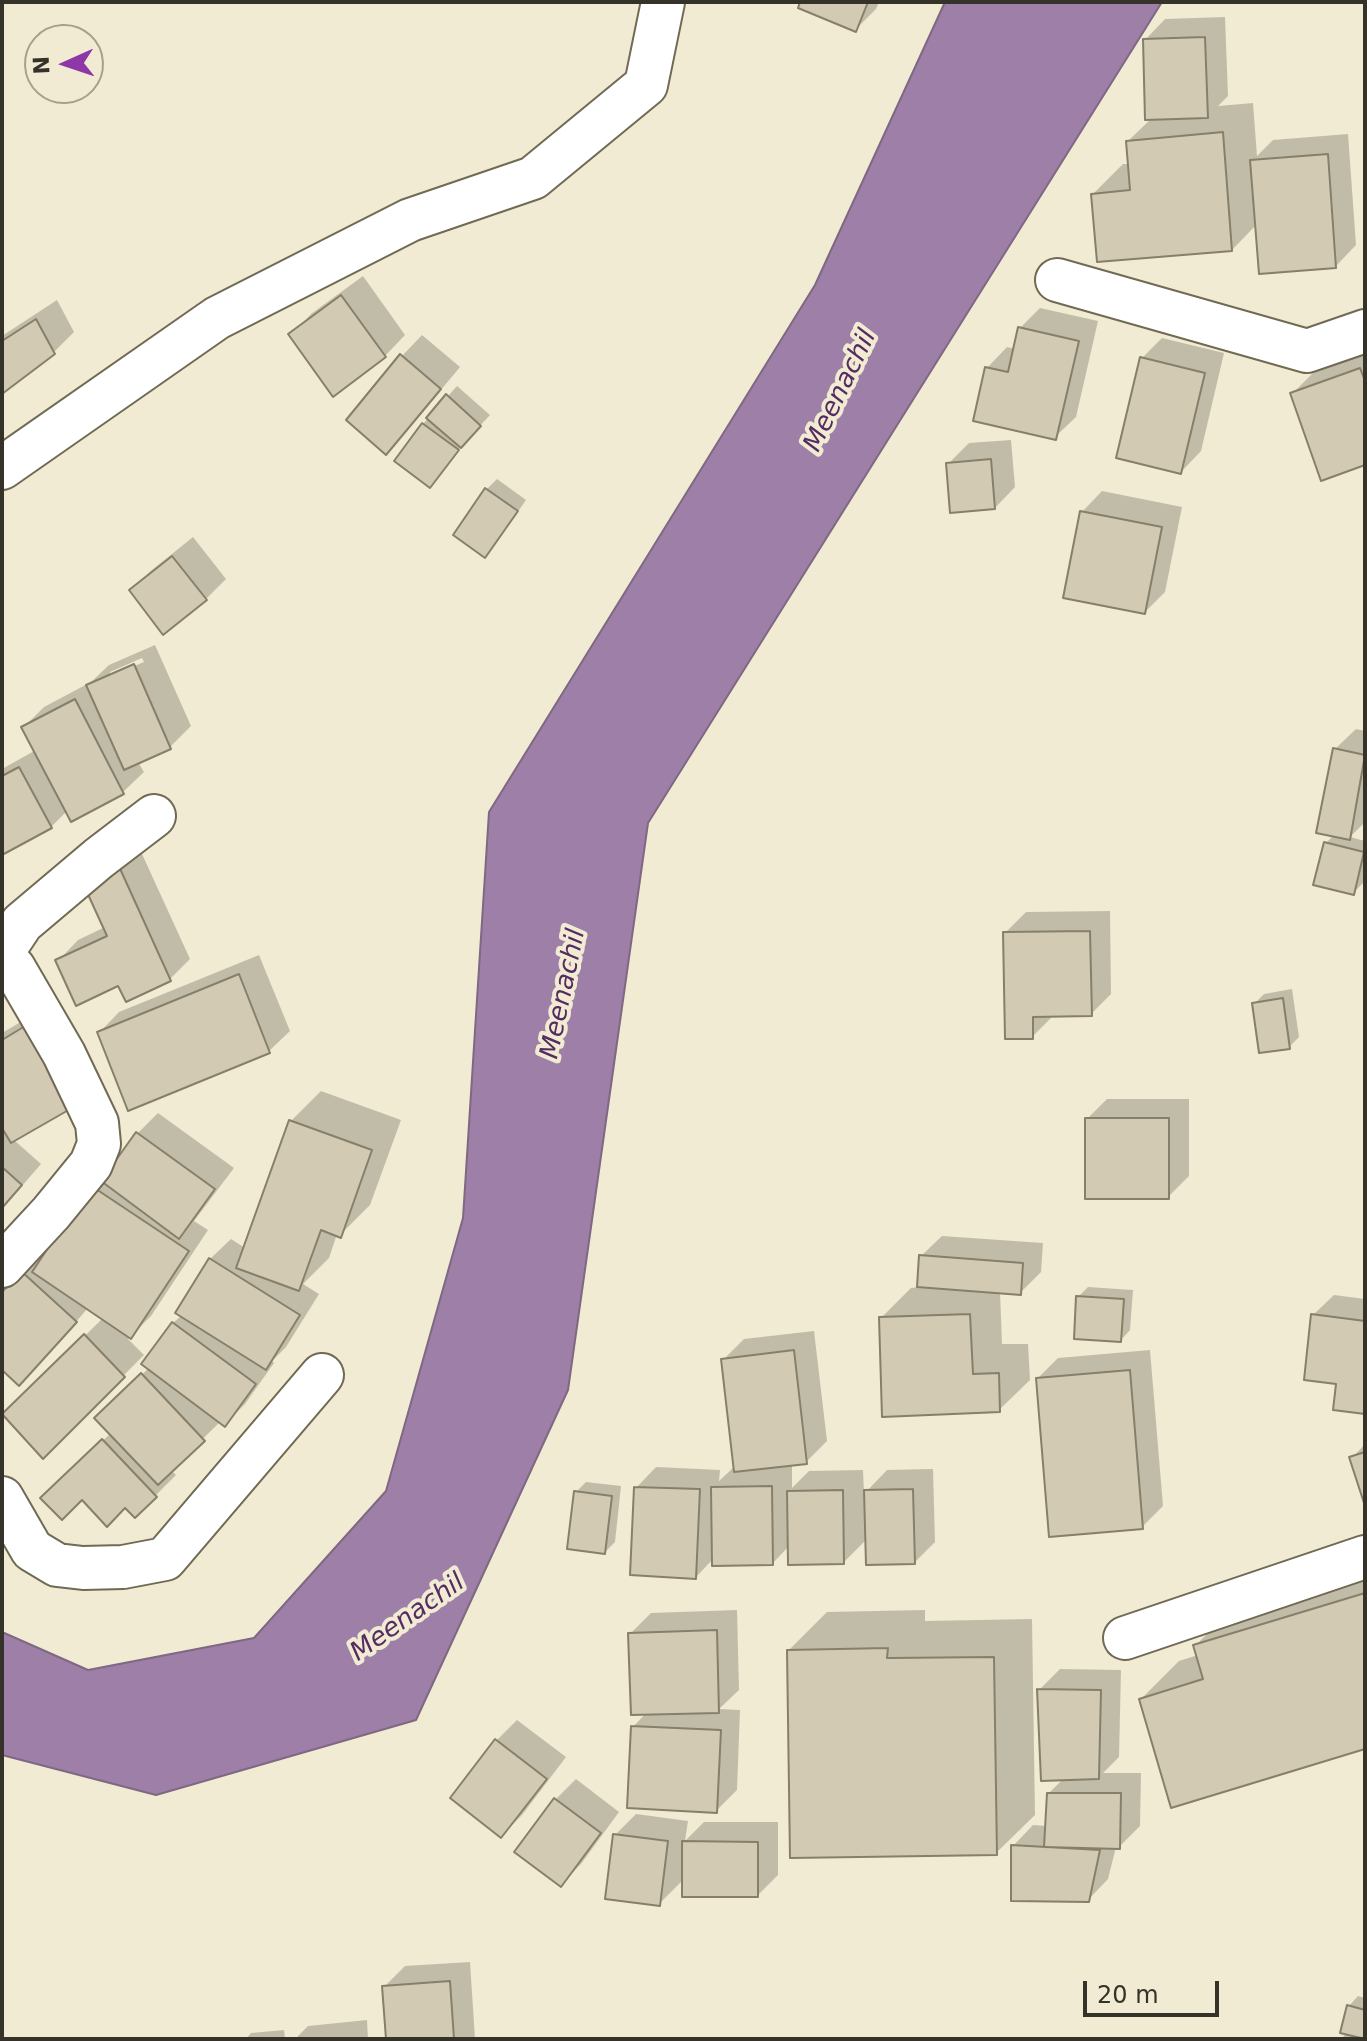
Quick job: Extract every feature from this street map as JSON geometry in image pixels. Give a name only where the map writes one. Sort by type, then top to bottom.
[{"type":"street","points":[[2,468],[217,318],[410,220],[533,178],[646,85],[663,2]]},
{"type":"street","points":[[1057,280],[1307,351],[1365,331]]},
{"type":"street","points":[[2,1266],[91,1164],[99,1144],[97,1123],[64,1054],[14,968],[2,954],[22,923],[154,816]]},
{"type":"street","points":[[2,1498],[32,1550],[57,1565],[123,1567],[165,1559],[322,1375]]},
{"type":"street","points":[[1125,1638],[1365,1557]]},
{"type":"water","name":"Meenachil","points":[[945,2],[1162,2],[648,823],[568,1390],[416,1720],[156,1795],[2,1755],[2,1632],[88,1670],[254,1638],[386,1491],[463,1218],[489,812],[815,285]]},
{"type":"building","points":[[800,2],[868,2],[856,32],[798,8]]},
{"type":"building","points":[[1205,37],[1208,118],[1145,120],[1143,39]]},
{"type":"building","points":[[1223,132],[1232,251],[1097,262],[1091,194],[1130,190],[1126,141]]},
{"type":"building","points":[[1328,154],[1336,268],[1259,274],[1250,160]]},
{"type":"building","points":[[341,295],[386,357],[333,397],[288,334]]},
{"type":"building","points":[[36,319],[55,354],[2,394],[2,341]]},
{"type":"building","points":[[1018,327],[1079,341],[1056,440],[973,421],[985,367],[1008,372]]},
{"type":"building","points":[[400,354],[441,389],[386,455],[346,420]]},
{"type":"building","points":[[1140,357],[1205,373],[1181,474],[1116,458]]},
{"type":"building","points":[[1360,368],[1365,381],[1365,465],[1321,481],[1290,393]]},
{"type":"building","points":[[446,394],[481,426],[461,448],[426,418]]},
{"type":"building","points":[[422,423],[459,450],[430,488],[394,461]]},
{"type":"building","points":[[991,459],[995,509],[950,513],[946,463]]},
{"type":"building","points":[[485,488],[518,511],[485,558],[453,535]]},
{"type":"building","points":[[1080,511],[1162,527],[1145,614],[1063,598]]},
{"type":"building","points":[[172,556],[207,600],[163,635],[129,590]]},
{"type":"building","points":[[134,664],[171,749],[124,770],[86,685]]},
{"type":"building","points":[[75,699],[124,794],[71,822],[21,727]]},
{"type":"building","points":[[1333,748],[1365,755],[1350,840],[1316,833]]},
{"type":"building","points":[[19,767],[52,828],[2,855],[2,776]]},
{"type":"building","points":[[1324,842],[1364,852],[1354,895],[1313,885]]},
{"type":"building","points":[[117,862],[171,981],[126,1002],[118,986],[76,1006],[55,960],[107,936],[81,879]]},
{"type":"building","points":[[1090,931],[1092,1016],[1033,1017],[1033,1039],[1005,1039],[1003,932]]},
{"type":"building","points":[[239,974],[270,1053],[128,1111],[97,1032]]},
{"type":"building","points":[[1283,998],[1290,1049],[1259,1053],[1252,1003]]},
{"type":"building","points":[[25,1026],[72,1108],[11,1143],[2,1128],[2,1040]]},
{"type":"building","points":[[1085,1118],[1169,1118],[1169,1199],[1085,1199]]},
{"type":"building","points":[[289,1120],[372,1150],[341,1238],[321,1230],[299,1291],[236,1268]]},
{"type":"building","points":[[136,1132],[215,1189],[179,1239],[101,1181]]},
{"type":"building","points":[[2,1167],[22,1185],[2,1208]]},
{"type":"building","points":[[90,1185],[189,1251],[131,1339],[32,1272]]},
{"type":"building","points":[[919,1255],[1023,1263],[1021,1295],[917,1287]]},
{"type":"building","points":[[209,1258],[300,1315],[266,1370],[175,1313]]},
{"type":"building","points":[[21,1271],[77,1322],[19,1386],[2,1370],[2,1292]]},
{"type":"building","points":[[1076,1296],[1124,1299],[1121,1342],[1074,1339]]},
{"type":"building","points":[[970,1314],[973,1374],[999,1373],[1000,1412],[882,1417],[879,1317]]},
{"type":"building","points":[[1311,1314],[1365,1321],[1365,1414],[1333,1410],[1336,1384],[1304,1380]]},
{"type":"building","points":[[172,1322],[256,1384],[225,1427],[141,1364]]},
{"type":"building","points":[[84,1334],[125,1377],[43,1459],[2,1414]]},
{"type":"building","points":[[794,1350],[807,1464],[734,1472],[721,1359]]},
{"type":"building","points":[[1130,1370],[1143,1529],[1049,1537],[1036,1378]]},
{"type":"building","points":[[141,1373],[205,1441],[158,1485],[94,1418]]},
{"type":"building","points":[[102,1439],[157,1497],[135,1518],[125,1508],[107,1527],[82,1500],[62,1520],[40,1498]]},
{"type":"building","points":[[1365,1452],[1365,1506],[1349,1457]]},
{"type":"building","points":[[772,1486],[773,1565],[712,1566],[711,1487]]},
{"type":"building","points":[[634,1487],[700,1489],[696,1579],[630,1575]]},
{"type":"building","points":[[913,1489],[915,1564],[866,1565],[864,1490]]},
{"type":"building","points":[[843,1490],[844,1564],[788,1565],[787,1491]]},
{"type":"building","points":[[574,1491],[612,1496],[605,1554],[567,1549]]},
{"type":"building","points":[[1365,1593],[1365,1749],[1171,1808],[1139,1699],[1203,1679],[1193,1645]]},
{"type":"building","points":[[717,1630],[719,1713],[631,1715],[628,1633]]},
{"type":"building","points":[[888,1648],[887,1658],[994,1657],[997,1855],[790,1858],[787,1650]]},
{"type":"building","points":[[1037,1689],[1101,1690],[1099,1779],[1041,1781]]},
{"type":"building","points":[[631,1726],[721,1730],[717,1813],[627,1808]]},
{"type":"building","points":[[495,1739],[547,1779],[501,1838],[450,1798]]},
{"type":"building","points":[[1047,1793],[1121,1793],[1120,1849],[1044,1847]]},
{"type":"building","points":[[554,1798],[601,1833],[561,1887],[514,1852]]},
{"type":"building","points":[[613,1834],[668,1841],[660,1906],[605,1899]]},
{"type":"building","points":[[682,1841],[758,1842],[758,1897],[682,1897]]},
{"type":"building","points":[[1011,1845],[1100,1850],[1089,1902],[1011,1901]]},
{"type":"building","points":[[450,1981],[454,2039],[386,2039],[382,1986]]},
{"type":"building","points":[[1347,2005],[1365,2010],[1365,2039],[1340,2033]]}]
